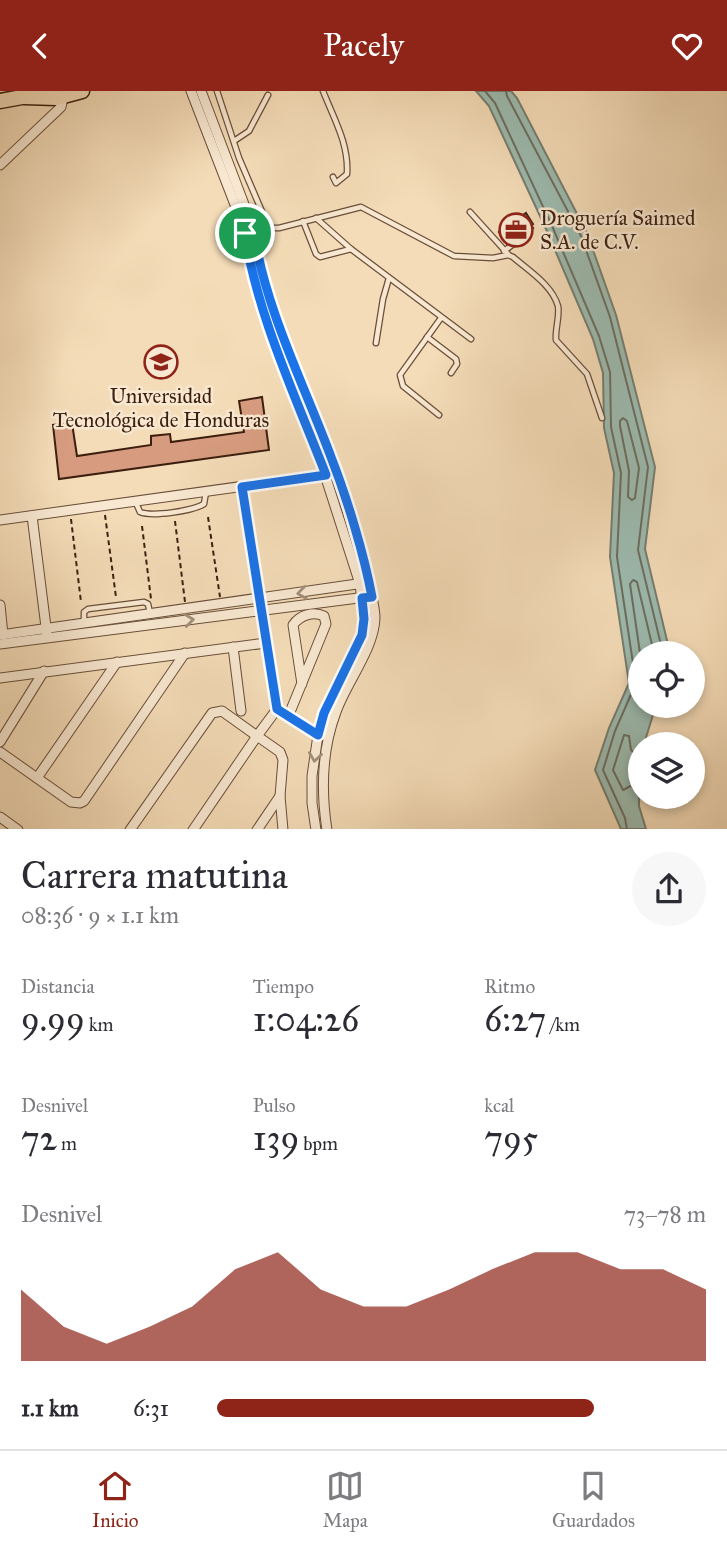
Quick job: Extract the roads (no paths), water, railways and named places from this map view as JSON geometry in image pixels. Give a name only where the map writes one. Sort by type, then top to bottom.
[{"type":"highway","points":[[0,101],[45,91]]},
{"type":"highway","points":[[24,97],[55,98],[82,91]]},
{"type":"street","points":[[191,91],[249,228],[250,263],[277,348],[365,583]]},
{"type":"street","points":[[201,91],[295,367],[337,473],[367,597],[375,619],[371,636],[336,712],[330,736],[323,783],[327,829]]},
{"type":"street","points":[[0,165],[61,107],[63,96]]},
{"type":"street","points":[[0,520],[337,473]]},
{"type":"street","points":[[242,487],[277,709],[318,735],[330,736]]},
{"type":"street","points":[[32,516],[47,633]]},
{"type":"street","points":[[47,633],[84,624],[365,583]]},
{"type":"street","points":[[0,605],[1,638],[261,611],[367,597]]},
{"type":"street","points":[[316,829],[312,776],[318,735],[324,713],[362,635],[367,597]]},
{"type":"street","points":[[288,717],[302,684],[326,624],[324,616],[320,614],[301,616],[293,625],[302,684]]},
{"type":"street","points":[[0,678],[266,643]]},
{"type":"street","points":[[233,647],[241,711]]},
{"type":"street","points":[[0,752],[71,802],[80,803],[185,653]]},
{"type":"street","points":[[37,778],[117,662]]},
{"type":"street","points":[[0,742],[44,671]]},
{"type":"street","points":[[193,829],[277,709]]},
{"type":"street","points":[[130,829],[212,713],[222,711],[282,755],[280,796],[283,829]]},
{"type":"street","points":[[257,829],[280,796]]},
{"type":"street","points":[[0,817],[18,829]]},
{"type":"lane","points":[[217,91],[269,228]]},
{"type":"lane","points":[[323,91],[344,141],[347,162],[347,174],[336,183],[333,177]]},
{"type":"lane","points":[[234,141],[249,131],[268,95]]},
{"type":"lane","points":[[249,228],[279,228],[361,207],[454,256],[493,258],[506,253],[527,234]]},
{"type":"lane","points":[[470,212],[506,253],[548,287],[559,308],[556,339],[587,374],[602,418]]},
{"type":"lane","points":[[316,217],[352,249],[471,339]]},
{"type":"lane","points":[[303,221],[316,254],[320,257],[352,249]]},
{"type":"lane","points":[[376,343],[389,278]]},
{"type":"lane","points":[[439,415],[403,386],[400,375],[441,318]]},
{"type":"lane","points":[[427,337],[456,359],[457,364],[451,373]]},
{"type":"lane","points":[[277,348],[284,352],[289,365],[295,367]]},
{"type":"lane","points":[[136,502],[140,512],[147,515],[181,511],[204,505],[206,492]]},
{"type":"water","points":[[476,91],[511,91],[517,98],[587,233],[616,315],[655,467],[645,549],[667,641],[628,641],[628,676],[610,557],[614,473],[604,428],[603,373],[593,339],[489,106]]},
{"type":"water","points":[[628,685],[628,718],[652,718],[648,732],[628,732],[628,809],[640,809],[646,829],[621,829],[595,770],[609,728]]},
{"type":"place","name":"Droguería Saimed S.A. de C.V.","points":[[516,230]]},
{"type":"place","name":"Universidad Tecnológica de Honduras","points":[[161,362]]}]
